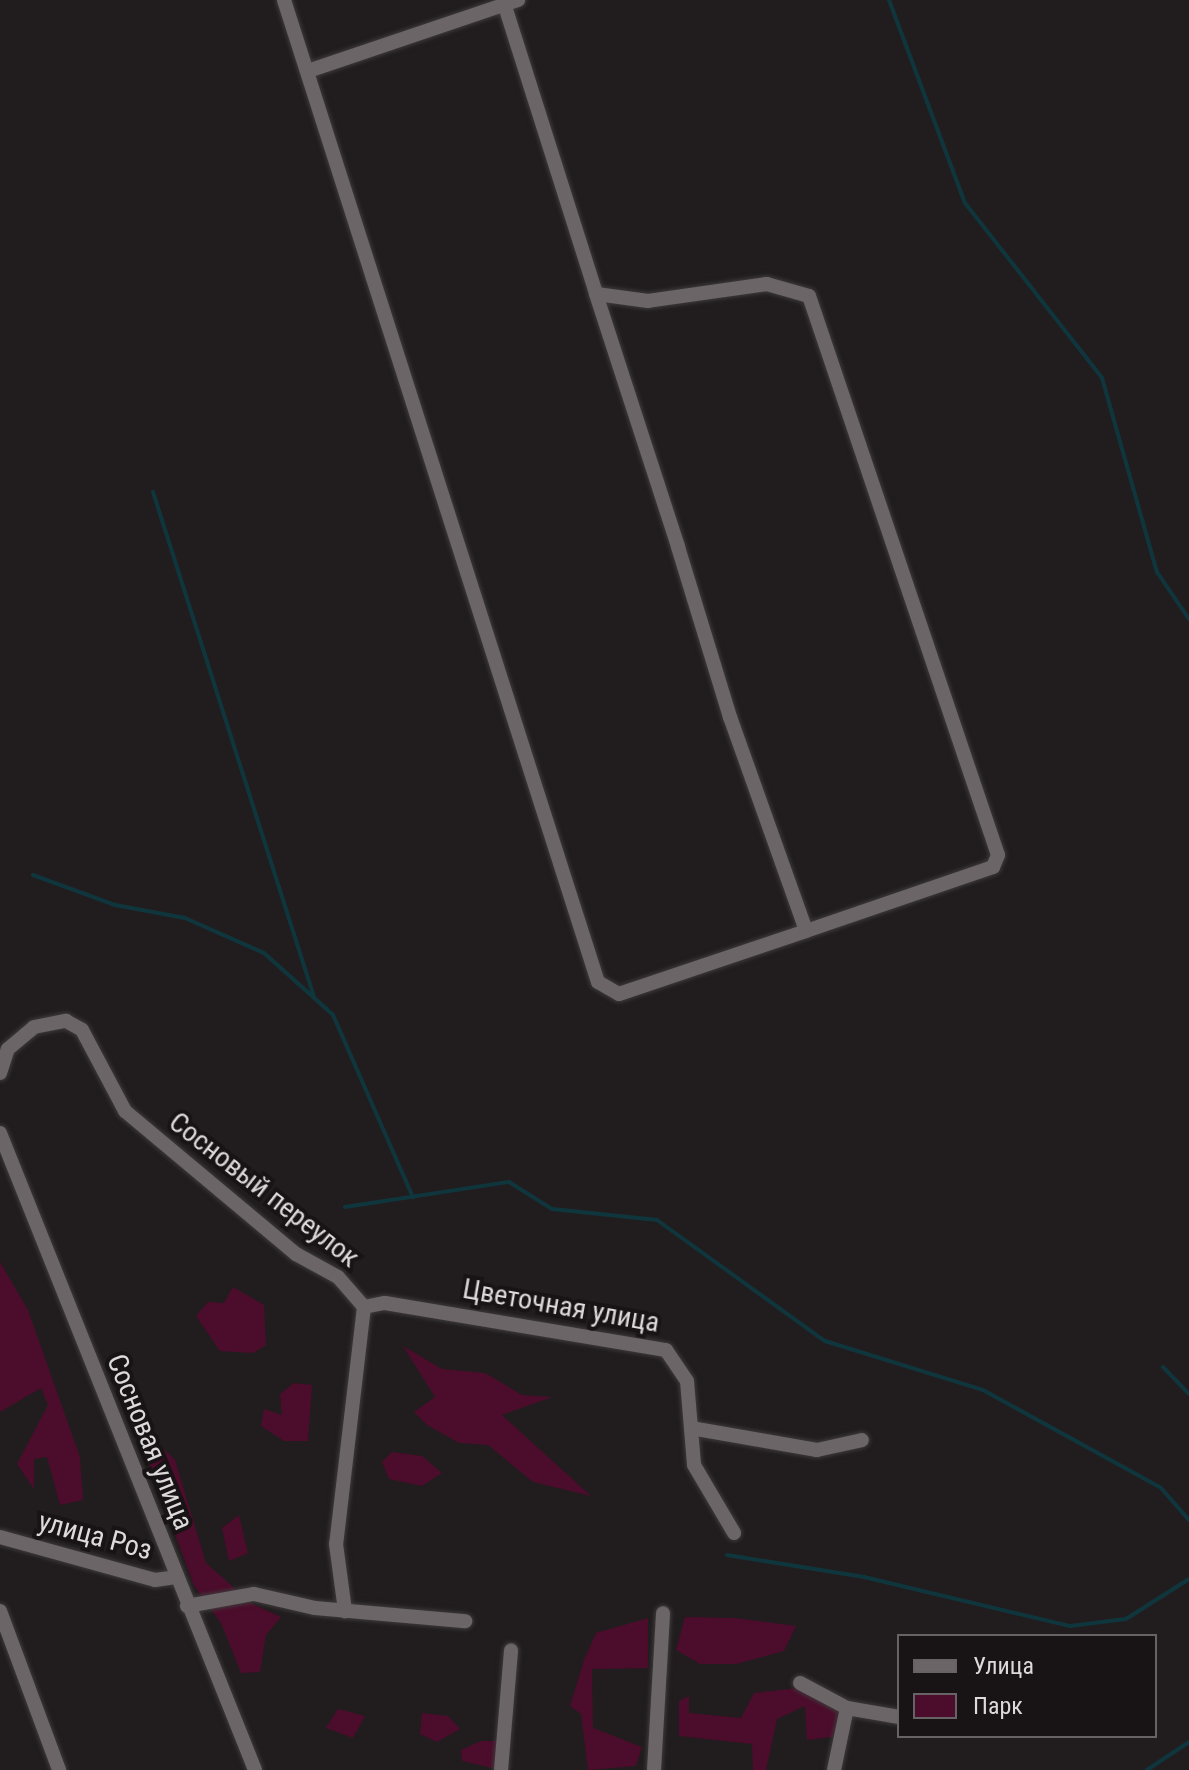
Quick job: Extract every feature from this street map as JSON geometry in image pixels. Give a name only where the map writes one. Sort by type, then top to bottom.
[{"type":"street","points":[[284,0],[598,982],[619,994],[999,862],[822,318],[809,296],[789,286],[648,301],[596,294]]},
{"type":"street","points":[[308,71],[508,1],[596,294],[806,931]]},
{"type":"street","name":"Сосновый переулок","points":[[0,1073],[8,1049],[34,1027],[66,1021],[82,1030],[132,1118],[296,1254],[338,1277],[364,1307],[336,1544],[345,1611]]},
{"type":"street","name":"Сосновая улица","points":[[2,1142],[255,1770]]},
{"type":"street","name":"Цветочная улица","points":[[364,1307],[385,1303],[666,1350],[687,1381],[694,1465],[734,1533]]},
{"type":"street","points":[[691,1428],[817,1450],[862,1440]]},
{"type":"street","name":"улица Роз","points":[[0,1537],[155,1580],[176,1577]]},
{"type":"street","points":[[187,1606],[254,1594],[345,1611],[465,1621]]},
{"type":"street","points":[[0,1611],[59,1770]]},
{"type":"street","points":[[654,1770],[663,1613]]},
{"type":"street","points":[[501,1770],[511,1650]]},
{"type":"street","points":[[800,1683],[847,1708],[897,1717]]},
{"type":"street","points":[[834,1770],[847,1708]]},
{"type":"green space","points":[[0,1262],[28,1310],[80,1457],[83,1500],[60,1505],[47,1457],[34,1459],[34,1489],[17,1464],[48,1405],[41,1388],[0,1412]]},
{"type":"green space","points":[[233,1287],[264,1305],[266,1345],[253,1353],[220,1351],[196,1316],[208,1302],[224,1303]]},
{"type":"green space","points":[[403,1346],[442,1369],[485,1373],[522,1395],[552,1397],[502,1415],[591,1496],[533,1482],[488,1445],[459,1443],[427,1425],[414,1412],[435,1397]]},
{"type":"green space","points":[[294,1383],[312,1385],[308,1441],[284,1441],[261,1426],[264,1409],[282,1415],[280,1394]]},
{"type":"green space","points":[[154,1440],[175,1460],[206,1563],[251,1603],[281,1617],[266,1635],[260,1672],[241,1673],[221,1623],[194,1586],[142,1445]]},
{"type":"green space","points":[[392,1452],[422,1456],[442,1473],[422,1486],[389,1479],[382,1462]]},
{"type":"green space","points":[[239,1515],[248,1553],[229,1561],[222,1528]]},
{"type":"green space","points":[[685,1617],[735,1618],[796,1626],[784,1651],[736,1664],[700,1664],[676,1650]]},
{"type":"green space","points":[[648,1618],[648,1668],[592,1669],[593,1728],[642,1747],[636,1766],[588,1770],[581,1714],[570,1706],[584,1660],[596,1633]]},
{"type":"green space","points":[[808,1687],[837,1703],[840,1736],[807,1740],[805,1706],[777,1719],[766,1770],[753,1770],[752,1744],[679,1736],[679,1701],[689,1696],[689,1713],[741,1718],[754,1693]]},
{"type":"green space","points":[[338,1709],[365,1716],[353,1738],[326,1728]]},
{"type":"green space","points":[[422,1713],[448,1716],[460,1729],[437,1742],[420,1734]]},
{"type":"green space","points":[[481,1741],[504,1741],[501,1770],[462,1761],[461,1750]]},
{"type":"waterway","points":[[889,0],[965,203],[1102,378],[1157,572],[1189,619]]},
{"type":"waterway","points":[[153,492],[314,997]]},
{"type":"waterway","points":[[33,875],[115,905],[185,918],[264,953],[333,1015],[413,1197]]},
{"type":"waterway","points":[[345,1207],[509,1182],[552,1209],[657,1220],[825,1341],[983,1390],[1161,1488],[1189,1520]]},
{"type":"waterway","points":[[1163,1367],[1189,1394]]},
{"type":"waterway","points":[[727,1555],[864,1577],[1070,1626],[1126,1619],[1189,1579]]},
{"type":"waterway","points":[[1147,1770],[1189,1742]]}]
